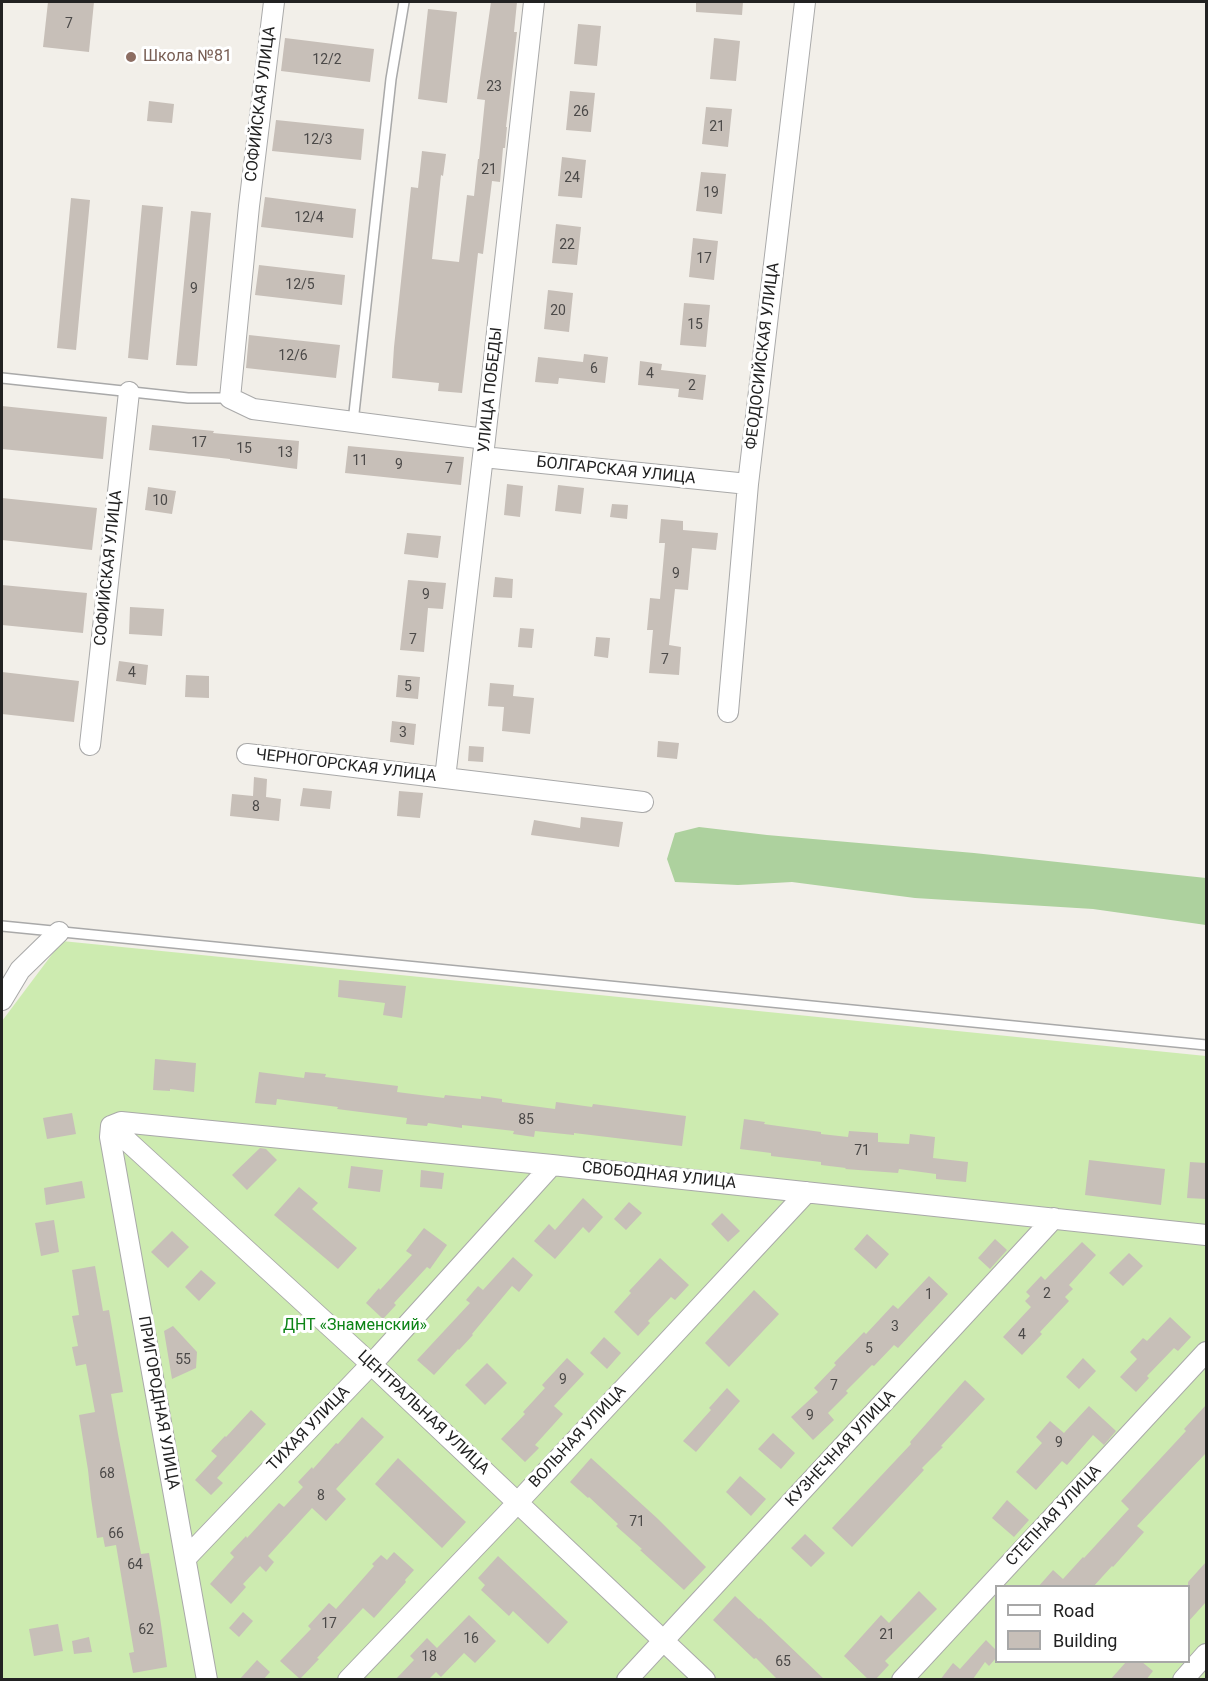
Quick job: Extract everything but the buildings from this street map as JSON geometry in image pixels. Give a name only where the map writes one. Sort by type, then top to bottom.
[{"type":"street","name":"СОФИЙСКАЯ УЛИЦА","points":[[230,398],[249,206],[274,2]]},
{"type":"street","name":"УЛИЦА ПОБЕДЫ","points":[[445,778],[534,2]]},
{"type":"street","name":"ФЕОДОСИЙСКАЯ УЛИЦА","points":[[728,712],[748,484],[806,2]]},
{"type":"street","name":"СОФИЙСКАЯ УЛИЦА","points":[[90,745],[129,392]]},
{"type":"street","name":"БОЛГАРСКАЯ УЛИЦА","points":[[230,398],[253,409],[352,423],[484,448],[748,484]]},
{"type":"street","name":"ЧЕРНОГОРСКАЯ УЛИЦА","points":[[247,754],[643,802]]},
{"type":"street","points":[[2,1000],[20,970],[59,932]]},
{"type":"street","name":"СВОБОДНАЯ УЛИЦА","points":[[111,1126],[121,1122],[552,1165],[1206,1235]]},
{"type":"street","name":"ЦЕНТРАЛЬНАЯ УЛИЦА","points":[[111,1126],[371,1364],[705,1680]]},
{"type":"street","name":"ПРИГОРОДНАЯ УЛИЦА","points":[[111,1126],[110,1137],[207,1680]]},
{"type":"street","name":"ТИХАЯ УЛИЦА","points":[[186,1558],[371,1364],[552,1165]]},
{"type":"street","name":"ВОЛЬНАЯ УЛИЦА","points":[[348,1680],[518,1502],[807,1192]]},
{"type":"street","name":"КУЗНЕЧНАЯ УЛИЦА","points":[[627,1680],[1054,1218]]},
{"type":"street","name":"СТЕПНАЯ УЛИЦА","points":[[902,1680],[1206,1352]]},
{"type":"street","points":[[1183,1680],[1206,1654]]},
{"type":"lane","points":[[352,423],[391,80],[404,2]]},
{"type":"lane","points":[[2,378],[188,398],[230,398]]},
{"type":"lane","points":[[2,926],[1206,1045]]},
{"type":"green space","points":[[699,827],[1206,878],[1206,925],[1093,909],[915,898],[792,882],[738,885],[675,882],[667,859],[675,833]]},
{"type":"green space","name":"ДНТ «Знаменский»","points":[[62,941],[1206,1056],[1206,1679],[2,1679],[2,1021]]},
{"type":"place","name":"Школа №81","points":[[131,57]]}]
